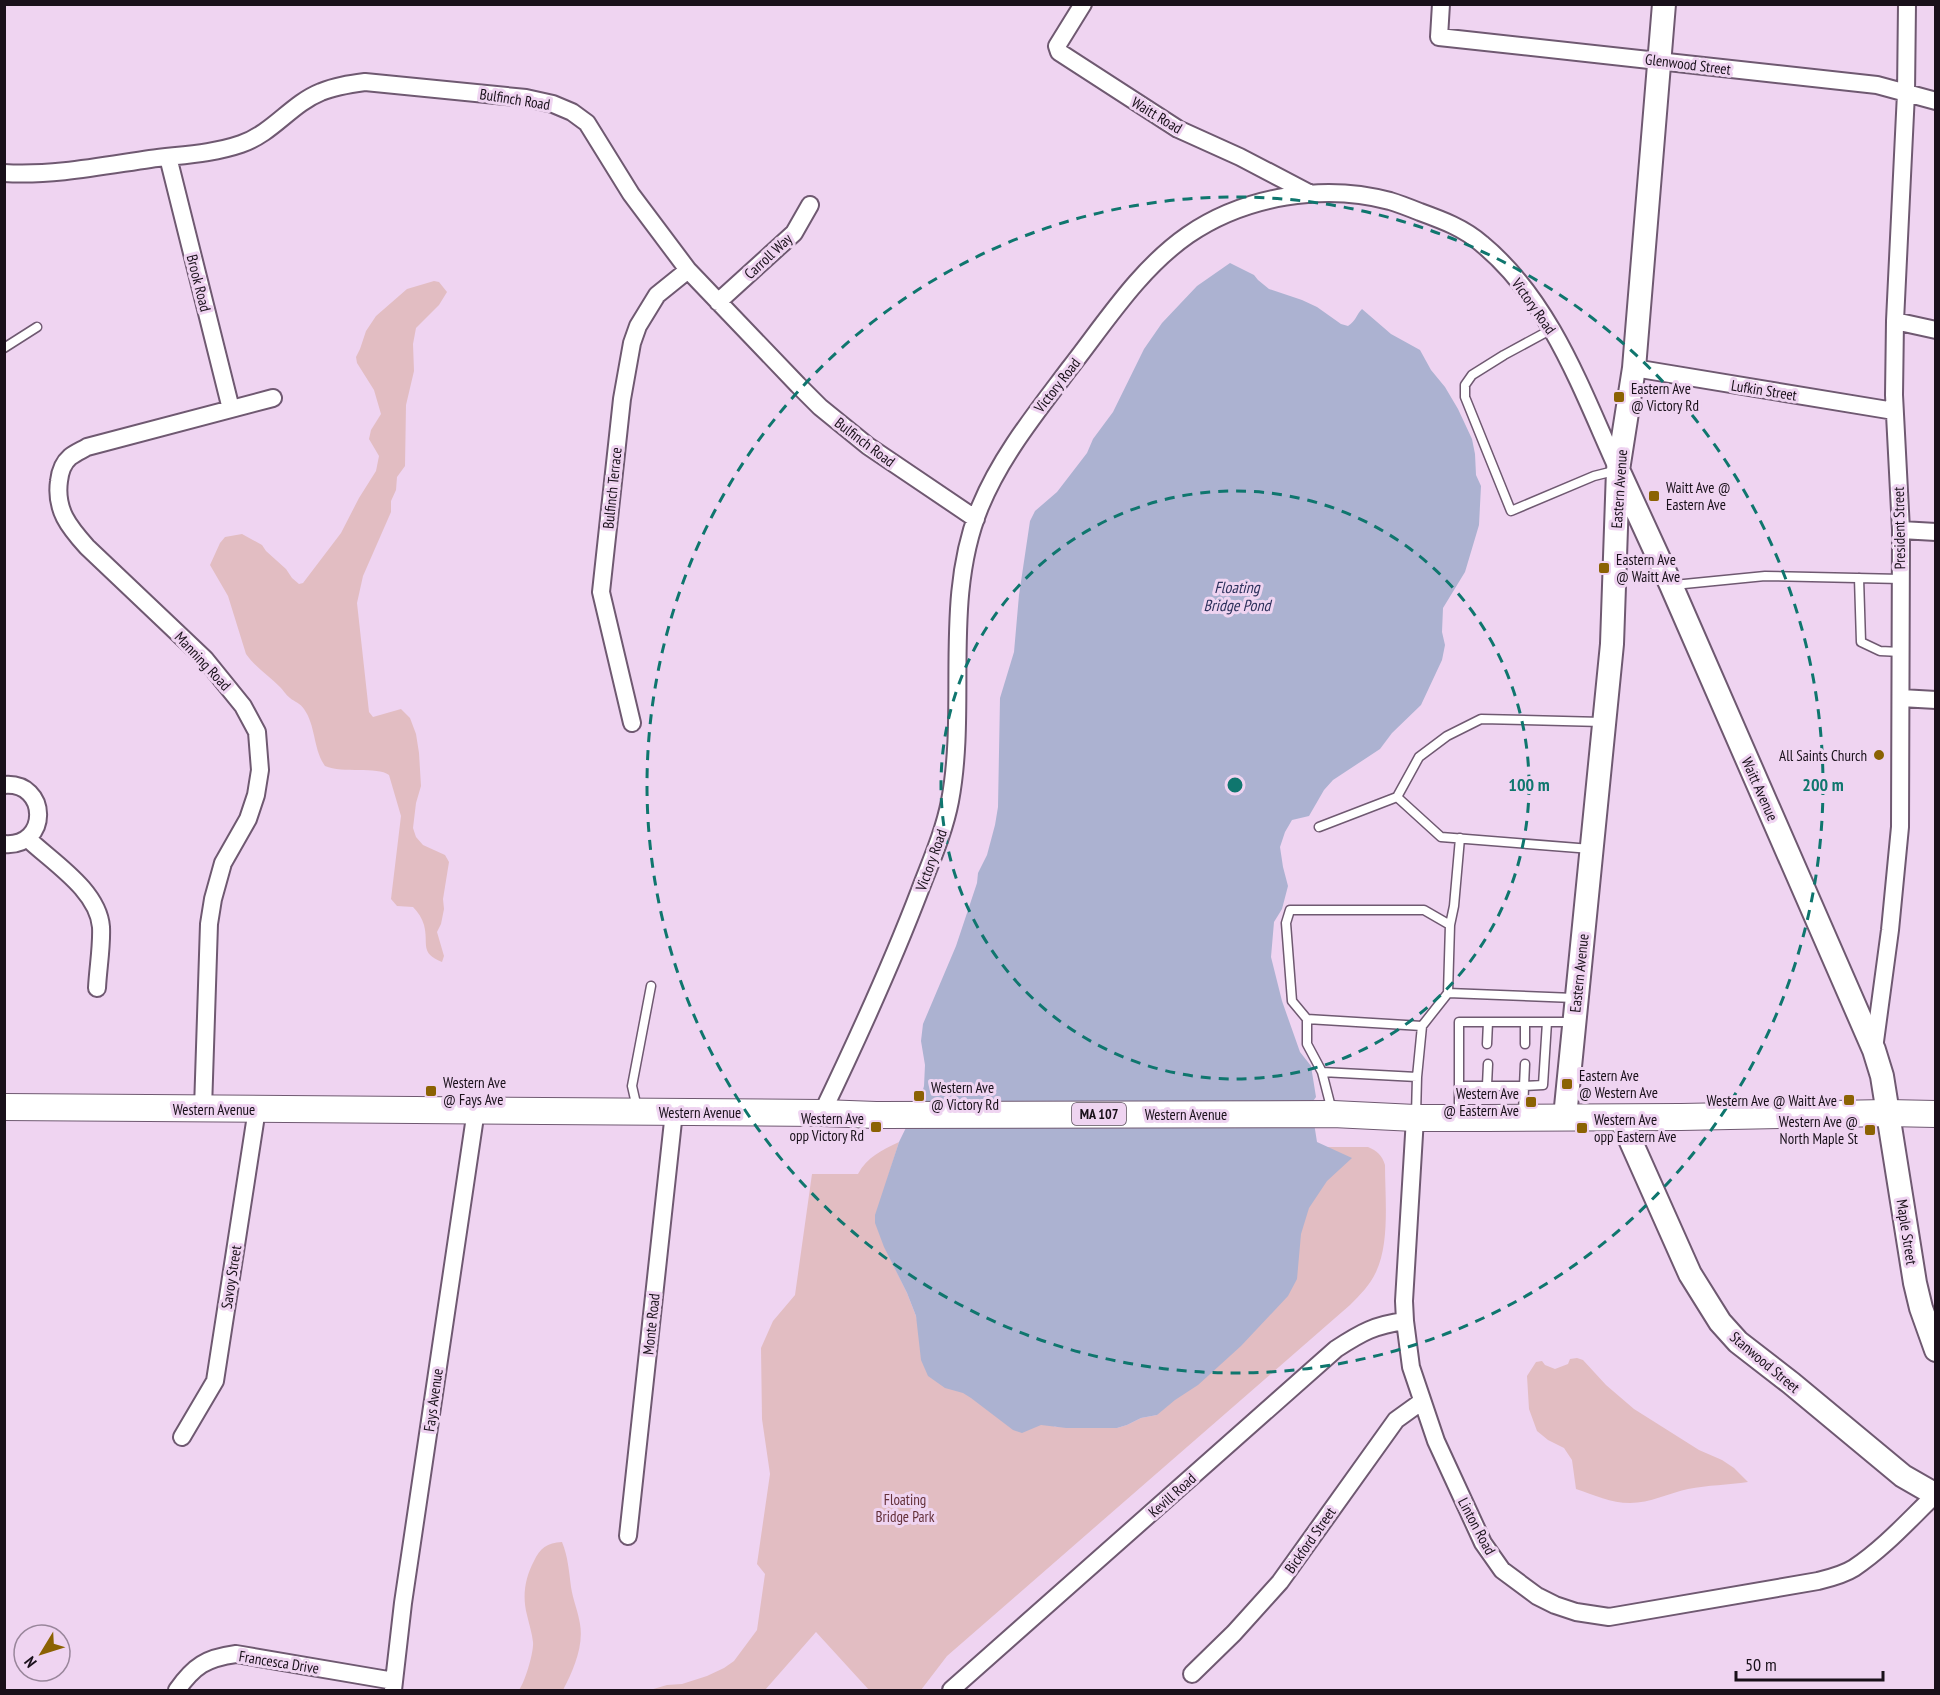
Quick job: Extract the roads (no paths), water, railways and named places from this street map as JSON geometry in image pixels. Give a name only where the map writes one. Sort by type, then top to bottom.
[{"type":"main road","name":"Eastern Avenue","points":[[1565,1117],[1612,644],[1618,470],[1634,368],[1664,4]]},
{"type":"main road","name":"Waitt Avenue","points":[[1618,470],[1671,585],[1874,1050],[1882,1076],[1887,1113]]},
{"type":"main road","name":"Western Avenue","points":[[4,1107],[637,1111],[876,1115],[1328,1114],[1415,1118],[1935,1114]]},
{"type":"main road","name":"Maple Street","points":[[1887,1113],[1915,1283],[1935,1350]]},
{"type":"main road","name":"Stanwood Street","points":[[1620,1117],[1690,1274],[1720,1322],[1738,1342],[1903,1476],[1935,1495]]},
{"type":"street","name":"Waitt Road","points":[[1083,4],[1057,46],[1059,52],[1178,129],[1240,157],[1311,194]]},
{"type":"street","name":"Glenwood Street","points":[[1441,4],[1439,37],[1877,85],[1935,101]]},
{"type":"street","name":"President Street","points":[[1874,1050],[1890,930],[1900,827],[1901,530],[1894,411],[1895,321],[1906,93],[1907,4]]},
{"type":"street","name":"Bulfinch Road","points":[[4,173],[29,174],[60,171],[211,151],[241,144],[263,134],[302,103],[320,92],[365,82],[526,98],[553,104],[572,112],[587,123],[631,194],[688,270],[820,407],[876,452],[976,519]]},
{"type":"street","name":"Brook Road","points":[[168,157],[231,409]]},
{"type":"street","name":"Victory Road","points":[[822,1113],[909,920],[941,834],[950,802],[957,738],[961,593],[967,551],[976,519],[992,481],[1029,421],[1125,296],[1154,264],[1188,236],[1221,216],[1256,203],[1323,192],[1389,201],[1458,227],[1483,244],[1508,270],[1552,329],[1618,470]]},
{"type":"street","name":"Carroll Way","points":[[718,302],[795,232],[810,205]]},
{"type":"street","name":"Bulfinch Terrace","points":[[632,723],[601,592],[622,399],[632,343],[638,326],[657,295],[688,270]]},
{"type":"street","points":[[1895,321],[1935,330]]},
{"type":"street","name":"Lufkin Street","points":[[1634,368],[1894,411]]},
{"type":"street","name":"Manning Road","points":[[203,1109],[208,924],[223,863],[248,819],[256,795],[260,770],[257,732],[243,706],[205,659],[71,529],[59,503],[58,490],[60,471],[70,457],[87,447],[273,398]]},
{"type":"street","points":[[1901,530],[1935,532]]},
{"type":"street","points":[[1901,698],[1935,699]]},
{"type":"street","points":[[4,785],[16,785],[24,789],[35,801],[39,817],[37,825],[27,838],[19,843],[4,844]]},
{"type":"street","points":[[27,838],[69,876],[97,909],[101,927],[97,988]]},
{"type":"street","name":"Savoy Street","points":[[182,1437],[215,1381],[257,1108]]},
{"type":"street","name":"Fays Avenue","points":[[394,1686],[476,1110]]},
{"type":"street","name":"Monte Road","points":[[628,1536],[674,1112]]},
{"type":"street","name":"Linton Road","points":[[1415,1118],[1404,1301],[1411,1367],[1436,1441],[1483,1543],[1502,1570],[1537,1596],[1575,1612],[1609,1617],[1796,1586],[1838,1576],[1882,1547],[1935,1495]]},
{"type":"street","name":"Kevill Road","points":[[951,1690],[1336,1349],[1361,1332],[1382,1324],[1405,1321]]},
{"type":"street","name":"Bickford Street","points":[[1192,1674],[1262,1603],[1298,1558],[1395,1420],[1421,1402]]},
{"type":"street","name":"Francesca Drive","points":[[177,1690],[189,1673],[203,1662],[217,1656],[236,1654],[394,1686]]},
{"type":"lane","points":[[4,348],[37,327]]},
{"type":"lane","points":[[1552,329],[1473,375],[1466,385],[1465,397],[1511,511],[1594,476],[1618,470]]},
{"type":"lane","points":[[1671,585],[1765,576],[1901,579]]},
{"type":"lane","points":[[1858,578],[1861,642],[1880,651],[1901,652]]},
{"type":"lane","points":[[1319,827],[1397,796],[1419,757],[1447,736],[1481,720],[1604,722]]},
{"type":"lane","points":[[1397,796],[1441,837],[1591,849]]},
{"type":"lane","points":[[1415,1118],[1422,1026],[1448,993],[1450,925],[1454,906],[1460,838]]},
{"type":"lane","points":[[1328,1114],[1322,1072],[1307,1044],[1307,1019],[1292,1001],[1286,923],[1290,910],[1424,910],[1450,925]]},
{"type":"lane","points":[[637,1111],[632,1086],[651,986]]},
{"type":"lane","points":[[1448,993],[1576,998]]},
{"type":"lane","points":[[1307,1019],[1422,1026]]},
{"type":"lane","points":[[1459,1118],[1459,1022],[1574,1022]]},
{"type":"lane","points":[[1487,1044],[1488,1022]]},
{"type":"lane","points":[[1525,1022],[1525,1044]]},
{"type":"lane","points":[[1459,1086],[1543,1085],[1547,1022]]},
{"type":"lane","points":[[1487,1085],[1488,1064]]},
{"type":"lane","points":[[1523,1118],[1525,1064]]},
{"type":"lane","points":[[1322,1072],[1417,1077]]},
{"type":"water","name":"Floating Bridge Pond","points":[[1230,263],[1254,275],[1269,289],[1317,307],[1341,324],[1348,326],[1362,309],[1391,334],[1420,350],[1458,409],[1472,439],[1476,475],[1481,486],[1479,525],[1465,572],[1443,608],[1442,632],[1445,645],[1442,660],[1421,705],[1392,733],[1380,749],[1333,780],[1324,790],[1309,816],[1292,820],[1280,847],[1288,886],[1282,909],[1274,922],[1271,957],[1282,1001],[1300,1052],[1311,1066],[1316,1097],[1311,1104],[1317,1142],[1352,1158],[1327,1181],[1309,1208],[1301,1234],[1297,1279],[1288,1296],[1241,1346],[1198,1385],[1157,1415],[1141,1418],[1117,1428],[1066,1428],[1041,1425],[1022,1433],[1013,1430],[963,1393],[945,1388],[928,1376],[921,1360],[916,1316],[884,1247],[875,1223],[875,1215],[899,1142],[924,1086],[925,1065],[921,1041],[923,1024],[956,946],[995,825],[998,807],[1000,698],[1014,652],[1019,595],[1030,521],[1035,511],[1057,492],[1087,453],[1093,439],[1113,412],[1144,349],[1162,323],[1197,286]]},
{"type":"place","name":"Eastern Ave @ Victory Rd","points":[[1619,397]]},
{"type":"place","name":"Waitt Ave @ Eastern Ave","points":[[1654,496]]},
{"type":"place","name":"Eastern Ave @ Waitt Ave","points":[[1604,568]]},
{"type":"place","name":"All Saints Church","points":[[1879,755]]},
{"type":"place","name":"Eastern Ave @ Western Ave","points":[[1567,1084]]},
{"type":"place","name":"Western Ave @ Fays Ave","points":[[431,1091]]},
{"type":"place","name":"Western Ave @ Victory Rd","points":[[919,1096]]},
{"type":"place","name":"Western Ave @ Waitt Ave","points":[[1849,1100]]},
{"type":"place","name":"Western Ave @ Eastern Ave","points":[[1531,1102]]},
{"type":"place","name":"Western Ave opp Victory Rd","points":[[876,1127]]},
{"type":"place","name":"Western Ave opp Eastern Ave","points":[[1582,1128]]},
{"type":"place","name":"Western Ave @ North Maple St","points":[[1870,1130]]},
{"type":"park label","name":"Floating Bridge Park","points":[[905,1508]]}]
